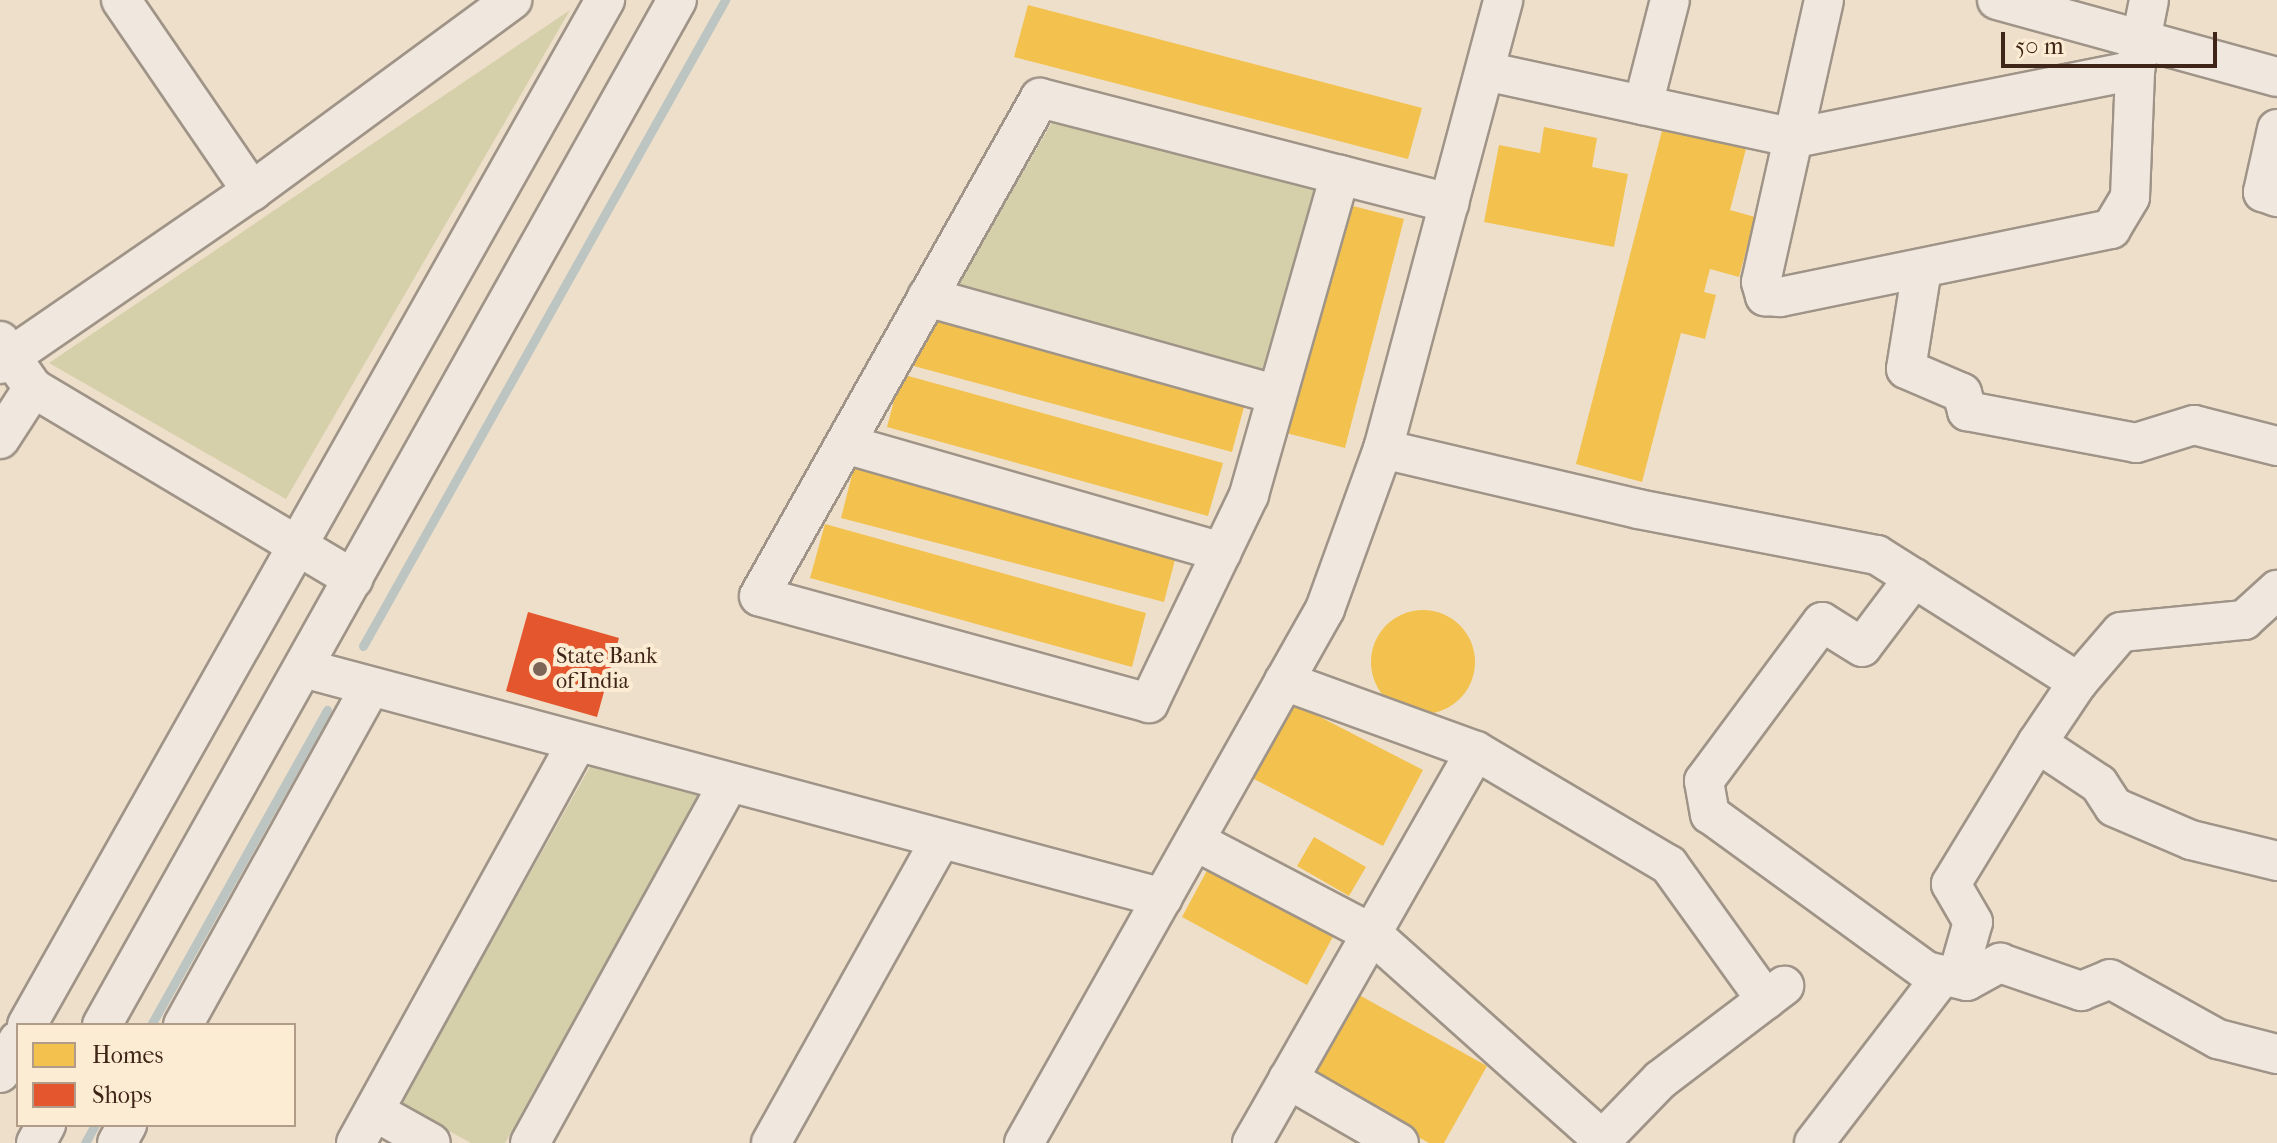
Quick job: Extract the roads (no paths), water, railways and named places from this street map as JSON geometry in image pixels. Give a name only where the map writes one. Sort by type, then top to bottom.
[{"type":"street","points":[[121,0],[252,191]]},
{"type":"street","points":[[353,579],[294,547],[33,388],[4,354],[252,191],[512,0]]},
{"type":"street","points":[[28,1023],[605,0]]},
{"type":"street","points":[[103,1023],[677,0]]},
{"type":"street","points":[[1024,1143],[1325,609],[1383,449],[1503,0]]},
{"type":"street","points":[[1643,105],[1670,0]]},
{"type":"street","points":[[1824,0],[1761,282],[1765,296],[1922,269],[2111,229],[2130,197],[2137,55],[2149,0]]},
{"type":"street","points":[[1997,0],[2137,55],[2277,77]]},
{"type":"street","points":[[1485,71],[1795,138],[2137,55]]},
{"type":"street","points":[[1340,175],[1249,495],[1149,703],[759,596],[1040,98],[1340,175],[1449,203]]},
{"type":"street","points":[[2277,129],[2263,192],[2277,197]]},
{"type":"street","points":[[1922,269],[1906,369],[1962,393],[1967,411],[2136,443],[2194,425],[2277,446]]},
{"type":"street","points":[[927,297],[1277,395]]},
{"type":"street","points":[[0,439],[33,388]]},
{"type":"street","points":[[845,444],[1222,552]]},
{"type":"street","points":[[1383,449],[1638,509],[1877,555],[2078,682]]},
{"type":"street","points":[[1914,578],[1862,647],[1822,622],[1704,781],[1710,814],[1926,971],[1967,981],[2000,963],[2081,991],[2110,979],[2218,1039],[2277,1054]]},
{"type":"street","points":[[1814,1143],[1950,976],[1973,922],[1951,884],[2078,682],[2121,632],[2244,620],[2277,590]]},
{"type":"street","points":[[303,668],[1163,898]]},
{"type":"street","points":[[1195,841],[1371,933],[1603,1141],[1660,1080],[1775,993],[1669,865],[1476,751],[1284,681]]},
{"type":"street","points":[[184,1023],[370,688]]},
{"type":"street","points":[[431,1143],[365,1127],[577,742]]},
{"type":"street","points":[[2037,743],[2099,784],[2114,807],[2191,840],[2277,861]]},
{"type":"street","points":[[1252,1143],[1476,751]]},
{"type":"street","points":[[530,1143],[729,783]]},
{"type":"street","points":[[771,1143],[941,839]]},
{"type":"street","points":[[0,1073],[16,1045]]},
{"type":"street","points":[[1288,1079],[1399,1143]]},
{"type":"waterway","points":[[363,646],[725,0]]},
{"type":"waterway","points":[[152,1023],[327,710]]},
{"type":"waterway","points":[[85,1143],[94,1127]]},
{"type":"place","name":"State Bank of India","points":[[540,669]]}]
